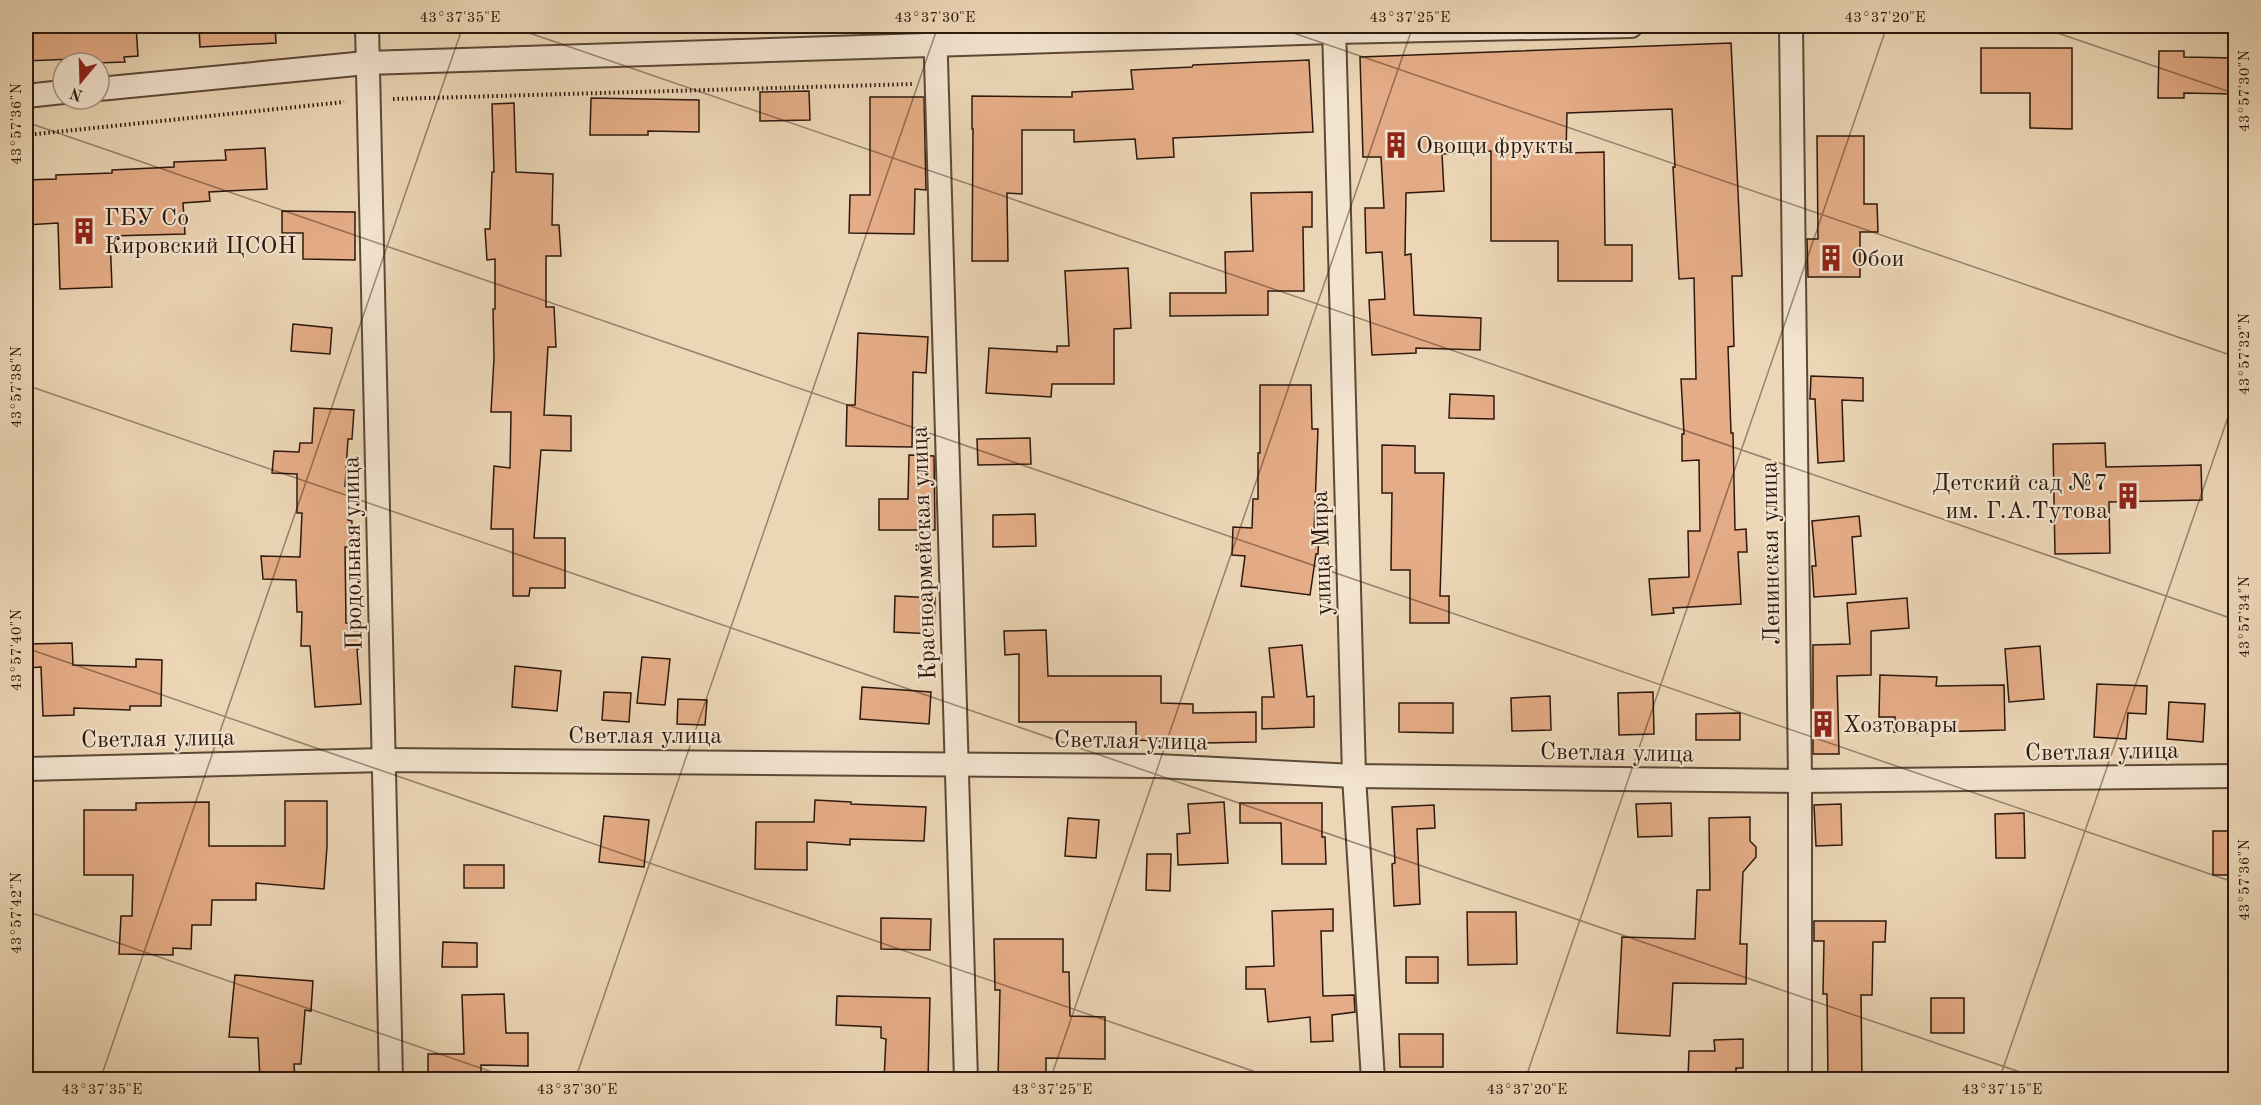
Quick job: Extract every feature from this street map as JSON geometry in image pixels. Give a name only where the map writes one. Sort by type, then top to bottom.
[{"type":"street","name":"Продольная улица","points":[[367,26],[366,63],[392,1080]]},
{"type":"street","points":[[111,88],[366,63],[935,35],[1631,26]]},
{"type":"street","name":"Ленинская улица","points":[[1791,26],[1800,781],[1800,1080]]},
{"type":"street","name":"улица Мира","points":[[1334,29],[1354,776],[1373,1080]]},
{"type":"street","name":"Красноармейская улица","points":[[935,35],[966,1080]]},
{"type":"street","points":[[26,96],[51,93]]},
{"type":"street","name":"Светлая улица","points":[[26,769],[384,760],[1157,766],[1354,776],[1800,781],[2235,776]]},
{"type":"path","points":[[26,135],[367,100],[936,83]]},
{"type":"building","points":[[26,26],[136,26],[138,56],[124,57],[125,62],[111,62],[111,51],[51,51],[51,60],[26,61]]},
{"type":"building","points":[[199,26],[275,26],[276,43],[200,47]]},
{"type":"building","points":[[1731,43],[1742,276],[1732,276],[1734,346],[1728,347],[1735,530],[1746,529],[1747,552],[1738,552],[1741,604],[1673,608],[1674,613],[1652,615],[1649,579],[1689,577],[1688,531],[1700,531],[1699,460],[1682,461],[1682,434],[1684,434],[1681,379],[1696,379],[1694,278],[1679,279],[1672,109],[1567,113],[1566,153],[1604,152],[1605,245],[1632,245],[1632,281],[1558,281],[1558,241],[1491,241],[1491,151],[1442,154],[1444,191],[1406,193],[1405,255],[1411,254],[1414,315],[1481,318],[1480,350],[1416,348],[1416,353],[1372,355],[1369,300],[1385,299],[1382,252],[1366,253],[1365,208],[1384,208],[1381,157],[1363,157],[1360,57]]},
{"type":"building","points":[[1981,48],[2072,48],[2072,129],[2030,128],[2030,93],[1981,93]]},
{"type":"building","points":[[2159,51],[2184,51],[2184,57],[2235,58],[2235,94],[2184,93],[2184,98],[2158,98]]},
{"type":"building","points":[[1309,60],[1313,132],[1173,138],[1174,157],[1137,159],[1135,139],[1074,142],[1074,130],[1022,130],[1022,194],[1007,193],[1008,261],[972,261],[972,96],[1072,97],[1072,92],[1133,89],[1131,70]]},
{"type":"building","points":[[809,91],[810,120],[760,121],[760,92]]},
{"type":"building","points":[[870,97],[924,97],[926,190],[915,189],[914,234],[849,233],[850,195],[870,195]]},
{"type":"building","points":[[591,98],[699,100],[699,132],[648,131],[648,135],[590,135]]},
{"type":"building","points":[[514,103],[516,172],[553,174],[552,225],[559,225],[561,256],[546,256],[546,307],[554,307],[556,347],[548,347],[544,415],[571,416],[571,451],[541,450],[534,538],[565,538],[565,588],[530,588],[529,596],[513,596],[513,529],[491,529],[494,466],[510,468],[511,412],[491,412],[495,259],[487,260],[485,229],[490,229],[492,172],[494,172],[492,104]]},
{"type":"building","points":[[1817,136],[1864,136],[1864,204],[1877,204],[1878,232],[1860,232],[1860,277],[1808,277],[1807,239],[1818,239]]},
{"type":"building","points":[[265,148],[267,189],[209,192],[210,201],[183,203],[185,234],[110,236],[112,287],[60,289],[58,223],[26,225],[26,180],[56,179],[56,175],[112,173],[112,170],[174,167],[174,162],[226,160],[225,150]]},
{"type":"building","points":[[1312,192],[1312,227],[1303,227],[1304,291],[1268,291],[1268,315],[1170,316],[1170,293],[1226,293],[1225,252],[1253,251],[1251,193]]},
{"type":"building","points":[[282,211],[355,212],[355,260],[303,259],[303,233],[282,233]]},
{"type":"building","points":[[1128,268],[1131,328],[1114,329],[1114,384],[1052,384],[1051,397],[986,393],[989,348],[1057,352],[1057,346],[1069,346],[1065,271]]},
{"type":"building","points":[[293,324],[332,328],[330,354],[291,351]]},
{"type":"building","points":[[858,333],[928,337],[926,373],[913,372],[912,447],[846,446],[847,405],[855,405]]},
{"type":"building","points":[[1811,376],[1863,378],[1863,401],[1842,400],[1844,461],[1818,463],[1815,399],[1810,399]]},
{"type":"building","points":[[1260,385],[1311,385],[1312,429],[1318,429],[1314,532],[1319,533],[1318,554],[1316,554],[1310,595],[1241,586],[1245,556],[1232,555],[1233,527],[1252,528],[1253,499],[1258,499]]},
{"type":"building","points":[[1450,394],[1494,396],[1494,419],[1449,418]]},
{"type":"building","points":[[314,408],[354,410],[352,439],[348,439],[345,486],[347,485],[348,520],[352,521],[351,547],[345,547],[346,623],[363,624],[361,649],[357,649],[361,704],[315,707],[310,646],[301,646],[302,612],[297,612],[296,580],[263,579],[261,556],[300,557],[302,513],[297,513],[297,474],[272,473],[274,451],[299,452],[300,443],[312,443]]},
{"type":"building","points":[[1030,438],[1031,464],[978,465],[977,439]]},
{"type":"building","name":"Детский сад №7 им. Г.А.Тутова","points":[[2105,443],[2106,467],[2201,465],[2202,500],[2109,502],[2110,553],[2055,554],[2053,444]]},
{"type":"building","points":[[1382,445],[1415,446],[1415,473],[1444,473],[1440,596],[1449,596],[1449,623],[1410,623],[1410,570],[1391,570],[1392,493],[1382,493]]},
{"type":"building","points":[[909,455],[934,456],[935,530],[879,530],[879,499],[908,499]]},
{"type":"building","points":[[1035,514],[1036,546],[993,547],[993,515]]},
{"type":"building","points":[[1859,516],[1861,536],[1852,537],[1856,594],[1814,597],[1812,566],[1816,566],[1812,521]]},
{"type":"building","points":[[895,596],[935,598],[934,634],[894,632]]},
{"type":"building","points":[[1907,598],[1909,628],[1871,631],[1871,675],[1837,676],[1839,754],[1813,754],[1813,645],[1850,644],[1847,603]]},
{"type":"building","points":[[1046,630],[1048,676],[1161,676],[1161,703],[1193,704],[1193,713],[1256,712],[1256,742],[1202,743],[1136,740],[1136,722],[1019,722],[1019,654],[1005,655],[1004,631]]},
{"type":"building","points":[[72,643],[73,665],[136,667],[136,659],[162,660],[161,706],[130,706],[130,710],[74,708],[74,715],[43,716],[41,667],[26,668],[26,644]]},
{"type":"building","points":[[1302,645],[1307,697],[1314,696],[1314,727],[1262,729],[1262,697],[1274,697],[1269,648]]},
{"type":"building","points":[[2040,646],[2044,699],[2009,702],[2005,649]]},
{"type":"building","points":[[642,657],[670,659],[665,705],[637,703]]},
{"type":"building","points":[[515,666],[561,671],[557,711],[512,707]]},
{"type":"building","points":[[1880,675],[1937,677],[1936,686],[2004,685],[2005,730],[1894,732],[1895,717],[1879,717]]},
{"type":"building","points":[[2097,684],[2147,686],[2146,714],[2128,713],[2126,739],[2094,737]]},
{"type":"building","points":[[862,687],[931,692],[929,724],[860,719]]},
{"type":"building","points":[[604,692],[631,693],[629,722],[602,720]]},
{"type":"building","points":[[1653,692],[1654,734],[1619,735],[1618,693]]},
{"type":"building","points":[[1550,696],[1551,730],[1512,731],[1511,698]]},
{"type":"building","points":[[678,699],[707,700],[705,725],[677,724]]},
{"type":"building","points":[[2169,702],[2205,704],[2203,742],[2167,739]]},
{"type":"building","points":[[1399,703],[1453,703],[1453,733],[1399,732]]},
{"type":"building","points":[[1740,713],[1740,740],[1696,740],[1696,714]]},
{"type":"building","points":[[815,800],[926,807],[924,841],[850,839],[850,845],[807,842],[807,870],[755,869],[756,822],[814,822]]},
{"type":"building","points":[[285,801],[327,801],[324,889],[256,883],[256,900],[212,900],[211,925],[192,925],[191,949],[173,948],[173,955],[119,954],[121,916],[132,916],[133,875],[84,875],[84,810],[136,810],[136,803],[209,802],[209,846],[285,846]]},
{"type":"building","points":[[1224,802],[1228,863],[1178,865],[1177,834],[1190,833],[1188,804]]},
{"type":"building","points":[[1240,803],[1322,803],[1322,837],[1325,837],[1326,864],[1282,864],[1281,823],[1240,823]]},
{"type":"building","points":[[1671,803],[1672,836],[1638,837],[1636,804]]},
{"type":"building","points":[[1841,804],[1842,845],[1816,846],[1814,805]]},
{"type":"building","points":[[1434,805],[1435,828],[1417,829],[1420,904],[1394,906],[1392,864],[1395,863],[1392,807]]},
{"type":"building","points":[[2024,813],[2025,858],[1996,858],[1995,814]]},
{"type":"building","points":[[604,816],[649,820],[644,867],[599,862]]},
{"type":"building","points":[[1750,817],[1750,841],[1756,847],[1756,857],[1743,872],[1740,944],[1747,944],[1746,984],[1673,983],[1670,1036],[1617,1033],[1622,937],[1695,939],[1697,890],[1710,890],[1709,818]]},
{"type":"building","points":[[1068,818],[1099,820],[1096,858],[1065,856]]},
{"type":"building","points":[[2213,831],[2235,831],[2235,875],[2213,875]]},
{"type":"building","points":[[1147,854],[1171,854],[1170,891],[1146,890]]},
{"type":"building","points":[[464,865],[504,865],[504,888],[464,888]]},
{"type":"building","points":[[1333,909],[1333,931],[1321,931],[1323,996],[1354,995],[1355,1012],[1332,1015],[1333,1041],[1311,1042],[1310,1017],[1268,1022],[1265,989],[1246,989],[1246,967],[1274,966],[1272,911]]},
{"type":"building","points":[[1467,912],[1516,912],[1517,964],[1468,965]]},
{"type":"building","points":[[881,918],[931,919],[930,950],[881,949]]},
{"type":"building","points":[[1814,921],[1886,921],[1885,942],[1873,942],[1872,995],[1861,995],[1862,1080],[1828,1080],[1827,994],[1823,994],[1824,941],[1814,941]]},
{"type":"building","points":[[994,939],[1063,939],[1063,972],[1069,972],[1070,1016],[1105,1017],[1105,1059],[1046,1058],[1046,1080],[998,1080],[1000,990],[995,990]]},
{"type":"building","points":[[443,942],[477,943],[477,967],[442,967]]},
{"type":"building","points":[[1406,957],[1438,957],[1438,983],[1406,983]]},
{"type":"building","points":[[235,975],[313,981],[311,1011],[305,1010],[301,1064],[294,1064],[295,1080],[260,1080],[258,1038],[229,1037]]},
{"type":"building","points":[[504,994],[506,1033],[528,1033],[528,1066],[481,1065],[481,1080],[428,1080],[428,1054],[464,1054],[462,995]]},
{"type":"building","points":[[837,996],[930,998],[928,1080],[884,1080],[886,1039],[881,1038],[881,1027],[836,1025]]},
{"type":"building","points":[[1931,998],[1964,998],[1964,1033],[1931,1033]]},
{"type":"building","points":[[1399,1034],[1443,1034],[1443,1067],[1400,1067]]},
{"type":"building","points":[[1743,1039],[1743,1068],[1736,1068],[1736,1080],[1688,1080],[1689,1051],[1715,1051],[1714,1040]]},
{"type":"place","name":"Овощи фрукты","points":[[1396,145]]},
{"type":"place","name":"ГБУ Со Кировский ЦСОН","points":[[84,231]]},
{"type":"place","name":"Обои","points":[[1831,258]]},
{"type":"place","name":"Детский сад №7 им. Г.А.Тутова","points":[[2128,496]]},
{"type":"place","name":"Хозтовары","points":[[1823,724]]}]
